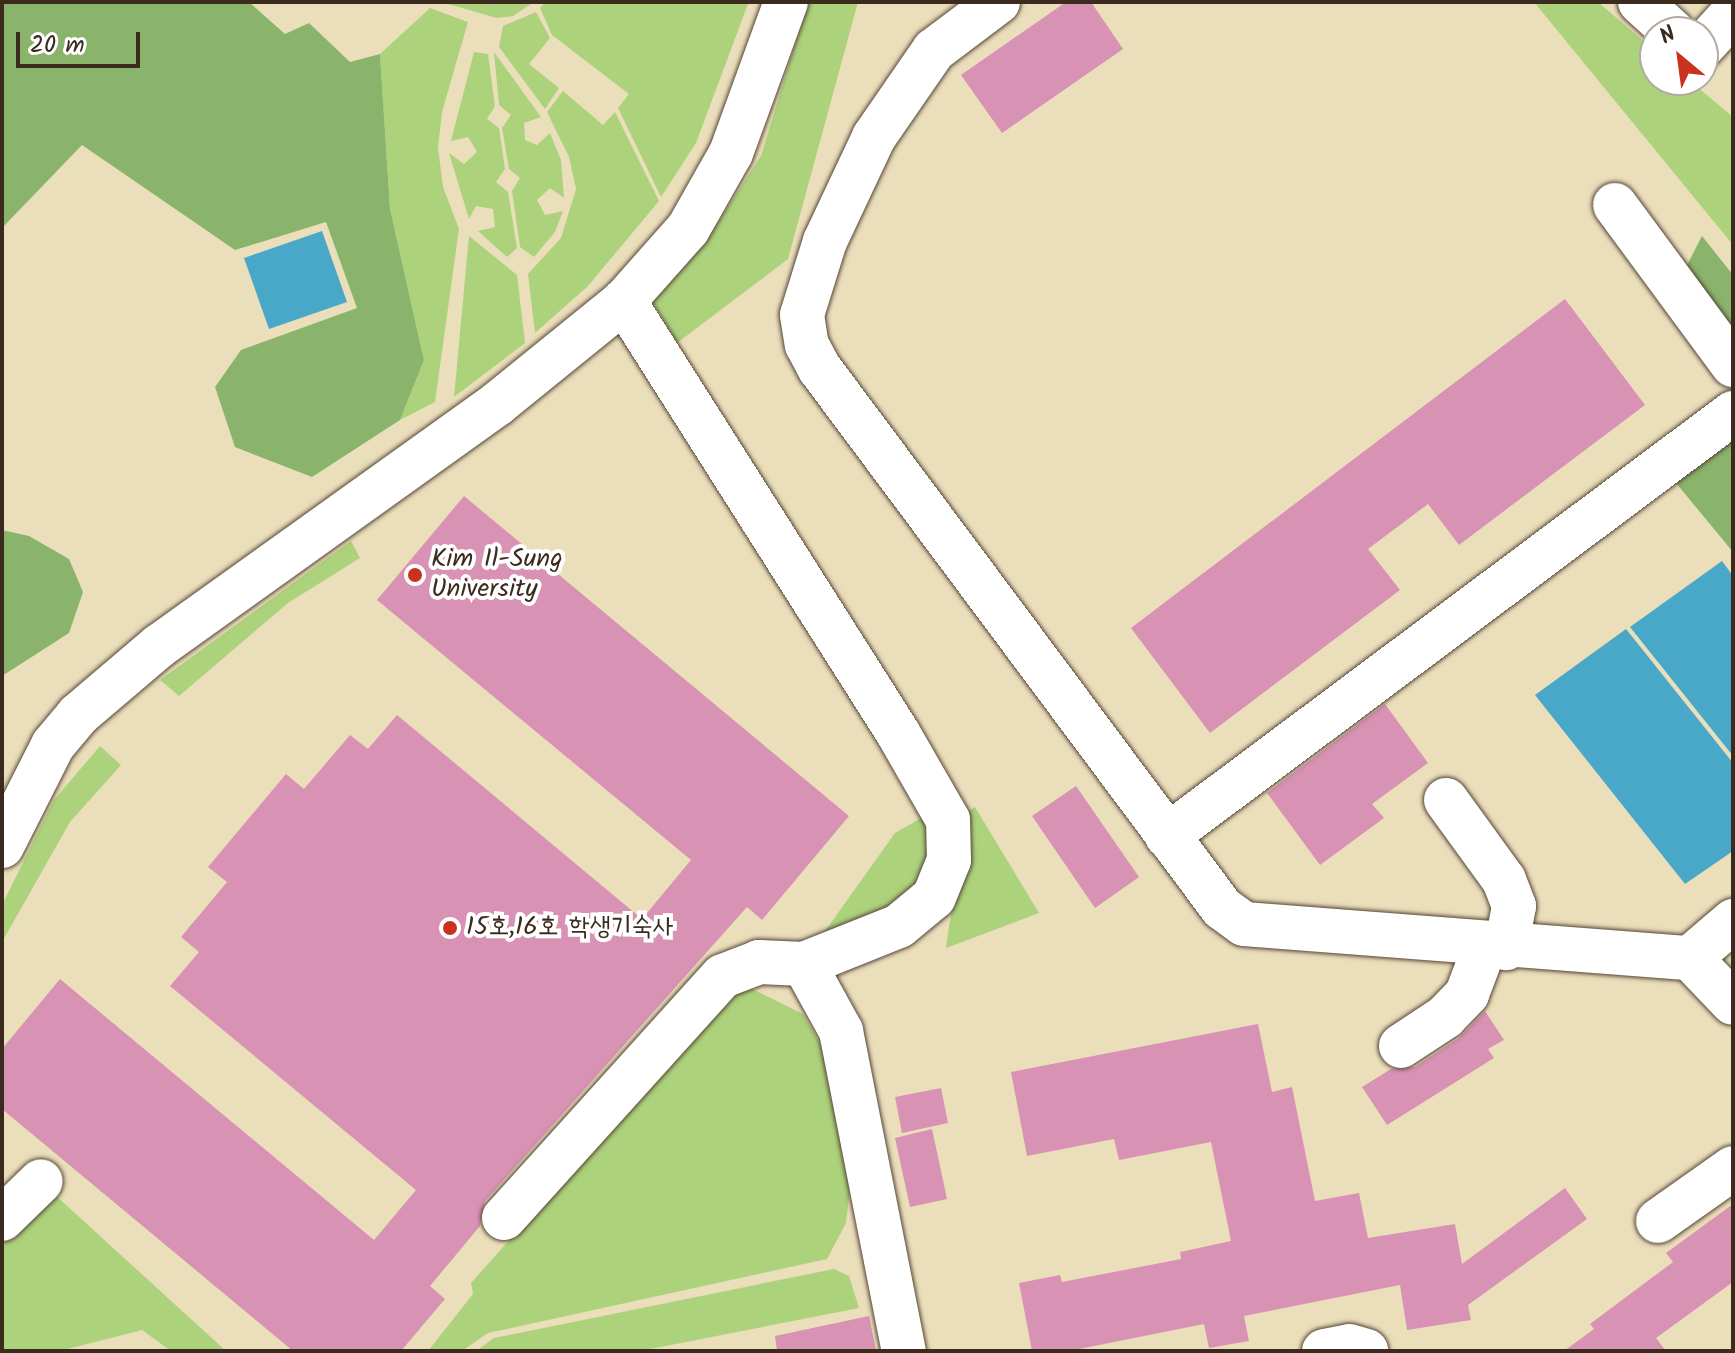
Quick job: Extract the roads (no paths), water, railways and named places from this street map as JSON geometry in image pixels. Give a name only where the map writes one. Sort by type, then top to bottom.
[{"type":"lane","points":[[2,846],[53,745],[78,715],[159,646],[497,404],[624,301],[688,229],[731,153],[786,2]]},
{"type":"lane","points":[[998,2],[934,50],[874,137],[825,241],[802,315],[807,345],[820,369],[1222,908],[1244,924],[1496,947],[1690,958],[1733,1003]]},
{"type":"lane","points":[[1640,2],[1655,16]]},
{"type":"lane","points":[[1719,28],[1733,13]]},
{"type":"lane","points":[[1615,205],[1733,365]]},
{"type":"lane","points":[[504,1218],[723,976],[759,962],[804,964],[899,926],[934,897],[949,860],[948,820],[624,301]]},
{"type":"lane","points":[[1167,836],[1733,413]]},
{"type":"lane","points":[[1401,1046],[1445,1017],[1467,994],[1496,947],[1514,906],[1504,880],[1446,800]]},
{"type":"lane","points":[[1690,958],[1733,921]]},
{"type":"lane","points":[[804,964],[841,1031],[904,1351]]},
{"type":"lane","points":[[1658,1221],[1733,1168]]},
{"type":"lane","points":[[2,1219],[41,1181]]},
{"type":"lane","points":[[1324,1351],[1349,1346],[1366,1351]]},
{"type":"water","points":[[322,231],[347,302],[269,329],[244,258]]},
{"type":"water","points":[[1722,561],[1733,576],[1733,756],[1630,627]]},
{"type":"water","points":[[1626,629],[1733,763],[1733,851],[1685,884],[1535,695]]},
{"type":"place","name":"Kim Il-Sung University","points":[[415,575]]},
{"type":"place","name":"15호,16호 학생기숙사","points":[[450,928]]}]
